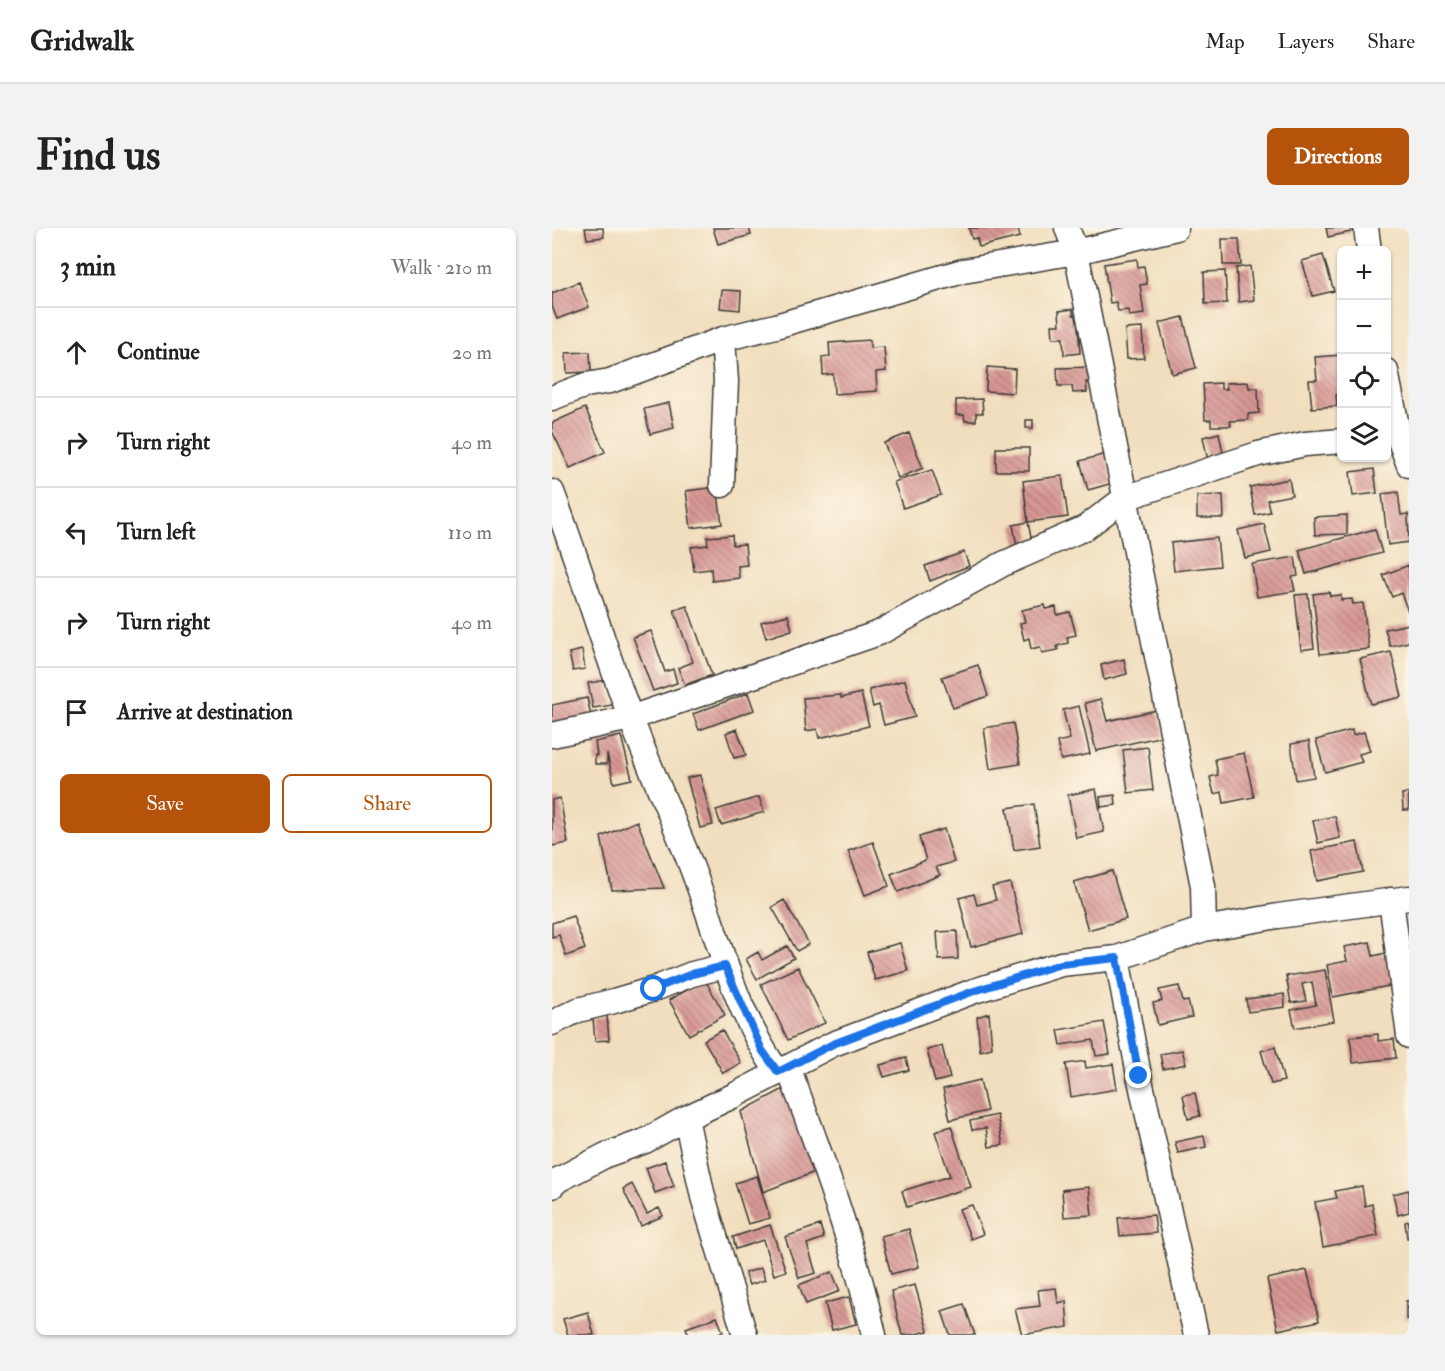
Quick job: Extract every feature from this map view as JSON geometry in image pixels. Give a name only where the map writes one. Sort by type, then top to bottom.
[{"type":"street","points":[[1067,228],[1076,252],[1203,886],[1204,929]]},
{"type":"street","points":[[552,398],[586,385],[610,381],[723,339],[776,326],[963,271],[1076,252],[1176,228]]},
{"type":"street","points":[[1366,228],[1368,246]]},
{"type":"street","points":[[722,485],[726,381],[723,339]]},
{"type":"street","points":[[1390,408],[1393,441],[1409,465]]},
{"type":"street","points":[[552,735],[630,718],[879,633],[1003,564],[1085,528],[1125,498],[1258,454],[1305,444],[1337,441]]},
{"type":"street","points":[[552,492],[630,718],[689,860],[709,913],[725,966],[762,1050],[783,1070],[825,1165],[863,1287],[874,1335]]},
{"type":"street","points":[[552,1186],[558,1180],[606,1155],[645,1141],[833,1044],[974,991],[1061,964],[1117,958],[1204,929],[1400,899],[1409,1035]]},
{"type":"street","points":[[1117,958],[1139,1076],[1196,1335]]},
{"type":"street","points":[[552,1023],[578,1010],[725,966]]},
{"type":"street","points":[[686,1118],[703,1197],[745,1335]]},
{"type":"building","points":[[585,228],[603,228],[604,237],[587,239]]},
{"type":"building","points":[[713,228],[749,228],[751,235],[718,244]]},
{"type":"building","points":[[969,228],[1018,228],[1020,237],[979,247],[977,238],[972,239]]},
{"type":"building","points":[[1326,228],[1350,228],[1351,232],[1328,237]]},
{"type":"building","points":[[1222,239],[1239,239],[1241,265],[1223,265]]},
{"type":"building","points":[[1323,255],[1334,291],[1313,296],[1302,261]]},
{"type":"building","points":[[1137,259],[1138,267],[1144,266],[1147,284],[1140,285],[1144,314],[1129,316],[1128,310],[1118,311],[1116,302],[1110,303],[1104,264]]},
{"type":"building","points":[[1250,266],[1254,300],[1239,302],[1236,268]]},
{"type":"building","points":[[1225,271],[1227,303],[1205,304],[1204,272]]},
{"type":"building","points":[[579,282],[589,307],[557,319],[552,306],[552,293]]},
{"type":"building","points":[[722,290],[741,291],[740,310],[720,308]]},
{"type":"building","points":[[1073,309],[1073,315],[1081,315],[1082,325],[1078,326],[1080,353],[1064,355],[1063,338],[1053,338],[1052,325],[1060,325],[1059,311]]},
{"type":"building","points":[[1183,317],[1196,368],[1172,374],[1159,323]]},
{"type":"building","points":[[1142,328],[1144,358],[1127,359],[1125,329]]},
{"type":"building","points":[[870,340],[870,348],[884,347],[886,371],[876,372],[877,391],[834,394],[833,374],[823,375],[822,357],[830,356],[829,343]]},
{"type":"building","points":[[590,352],[591,372],[567,373],[566,353]]},
{"type":"building","points":[[1337,355],[1337,406],[1312,408],[1309,380],[1317,380],[1315,357]]},
{"type":"building","points":[[987,367],[1015,369],[1014,393],[986,391]]},
{"type":"building","points":[[1094,367],[1094,381],[1086,382],[1087,392],[1073,393],[1072,386],[1058,386],[1057,368]]},
{"type":"building","points":[[1248,382],[1249,388],[1258,388],[1259,413],[1248,414],[1248,420],[1230,421],[1231,426],[1211,426],[1211,420],[1205,420],[1203,384],[1221,383],[1221,389],[1227,389],[1226,383]]},
{"type":"building","points":[[982,399],[983,413],[976,413],[976,421],[965,421],[964,415],[956,415],[956,400]]},
{"type":"building","points":[[669,403],[674,428],[650,434],[644,409]]},
{"type":"building","points":[[585,408],[605,452],[570,468],[552,431],[552,423]]},
{"type":"building","points":[[1026,420],[1033,420],[1033,428],[1026,428]]},
{"type":"building","points":[[909,433],[923,468],[898,478],[884,443]]},
{"type":"building","points":[[1219,433],[1225,463],[1209,466],[1203,437]]},
{"type":"building","points":[[996,448],[1029,448],[1029,471],[996,471]]},
{"type":"building","points":[[1106,454],[1113,483],[1088,490],[1080,461]]},
{"type":"building","points":[[1374,469],[1377,493],[1353,496],[1350,472]]},
{"type":"building","points":[[932,470],[941,495],[903,508],[894,482]]},
{"type":"building","points":[[1062,476],[1068,517],[1028,522],[1023,481]]},
{"type":"building","points":[[1289,479],[1292,495],[1267,500],[1270,512],[1255,515],[1250,487]]},
{"type":"building","points":[[717,487],[722,524],[691,528],[686,491]]},
{"type":"building","points":[[1398,492],[1401,515],[1408,514],[1409,542],[1388,545],[1382,494]]},
{"type":"building","points":[[1223,495],[1224,518],[1197,518],[1197,496]]},
{"type":"building","points":[[1347,515],[1347,534],[1315,535],[1314,517]]},
{"type":"building","points":[[1028,522],[1032,543],[1017,546],[1013,525]]},
{"type":"building","points":[[1264,524],[1271,552],[1245,558],[1238,530]]},
{"type":"building","points":[[1375,529],[1382,553],[1306,574],[1299,550]]},
{"type":"building","points":[[732,535],[733,545],[745,544],[747,565],[738,566],[739,578],[712,581],[711,569],[694,571],[691,547],[708,545],[707,537]]},
{"type":"building","points":[[1217,538],[1220,566],[1174,571],[1171,543]]},
{"type":"building","points":[[964,552],[969,566],[930,581],[925,566]]},
{"type":"building","points":[[1295,557],[1298,576],[1292,577],[1295,591],[1257,597],[1252,564]]},
{"type":"building","points":[[1409,565],[1409,614],[1401,593],[1392,597],[1383,575]]},
{"type":"building","points":[[1329,592],[1330,596],[1341,595],[1341,600],[1352,599],[1353,604],[1363,603],[1369,649],[1320,654],[1313,594]]},
{"type":"building","points":[[1308,594],[1314,648],[1301,650],[1295,595]]},
{"type":"building","points":[[1045,605],[1046,609],[1056,607],[1057,615],[1070,612],[1076,635],[1067,637],[1068,643],[1057,646],[1058,650],[1042,653],[1040,647],[1031,649],[1029,638],[1024,640],[1020,623],[1025,622],[1022,610]]},
{"type":"building","points":[[687,606],[712,675],[685,685],[678,668],[693,662],[674,610]]},
{"type":"building","points":[[788,615],[792,630],[766,638],[761,622]]},
{"type":"building","points":[[1409,624],[1409,642],[1390,646],[1385,629]]},
{"type":"building","points":[[651,631],[665,672],[673,669],[677,683],[653,691],[633,637]]},
{"type":"building","points":[[582,650],[585,669],[573,671],[569,653]]},
{"type":"building","points":[[1391,652],[1402,697],[1371,704],[1360,659]]},
{"type":"building","points":[[1124,659],[1127,674],[1104,680],[1101,665]]},
{"type":"building","points":[[978,665],[988,696],[953,708],[942,677]]},
{"type":"building","points":[[607,680],[613,705],[593,708],[588,683]]},
{"type":"building","points":[[905,680],[915,717],[884,725],[879,705],[873,707],[869,690]]},
{"type":"building","points":[[748,693],[754,710],[699,730],[693,714]]},
{"type":"building","points":[[861,693],[869,726],[819,738],[817,729],[806,731],[803,698],[841,695],[841,698]]},
{"type":"building","points":[[587,698],[591,716],[552,724],[552,705]]},
{"type":"building","points":[[1101,699],[1107,721],[1157,710],[1163,736],[1096,751],[1085,703]]},
{"type":"building","points":[[1079,706],[1090,754],[1061,760],[1057,742],[1070,739],[1063,710]]},
{"type":"building","points":[[1013,723],[1020,764],[990,769],[984,728]]},
{"type":"building","points":[[737,729],[746,755],[734,758],[726,733]]},
{"type":"building","points":[[1352,730],[1353,735],[1364,732],[1370,751],[1359,754],[1362,762],[1325,772],[1316,740]]},
{"type":"building","points":[[621,736],[632,779],[614,783],[607,754],[607,764],[595,764],[595,755],[597,755],[595,742]]},
{"type":"building","points":[[1309,741],[1314,777],[1296,780],[1291,744]]},
{"type":"building","points":[[1148,747],[1153,790],[1128,793],[1123,750]]},
{"type":"building","points":[[1244,753],[1254,797],[1224,803],[1222,792],[1214,794],[1210,777],[1218,775],[1215,759]]},
{"type":"building","points":[[700,775],[713,825],[700,828],[687,778]]},
{"type":"building","points":[[1096,789],[1104,832],[1076,838],[1068,795]]},
{"type":"building","points":[[1409,793],[1409,810],[1403,810],[1402,794]]},
{"type":"building","points":[[1115,795],[1116,805],[1101,807],[1100,797]]},
{"type":"building","points":[[759,797],[764,812],[721,825],[716,810]]},
{"type":"building","points":[[560,798],[568,843],[552,846],[552,800]]},
{"type":"building","points":[[1034,804],[1040,846],[1014,850],[1007,808]]},
{"type":"building","points":[[1335,816],[1340,838],[1318,843],[1313,821]]},
{"type":"building","points":[[637,821],[664,888],[612,890],[601,837]]},
{"type":"building","points":[[944,829],[954,862],[936,867],[940,875],[898,892],[891,874],[926,860],[919,837]]},
{"type":"building","points":[[873,842],[889,886],[865,895],[848,851]]},
{"type":"building","points":[[1357,842],[1363,872],[1317,881],[1311,851]]},
{"type":"building","points":[[1112,871],[1126,919],[1088,930],[1074,882]]},
{"type":"building","points":[[1010,883],[1023,934],[971,947],[959,898],[974,894],[977,905],[996,900],[992,887]]},
{"type":"building","points":[[784,900],[809,944],[797,951],[772,907]]},
{"type":"building","points":[[573,916],[585,949],[566,956],[559,935],[552,937],[552,923]]},
{"type":"building","points":[[957,931],[958,959],[939,960],[937,932]]},
{"type":"building","points":[[1370,942],[1373,956],[1387,953],[1394,985],[1333,997],[1327,965],[1347,961],[1344,947]]},
{"type":"building","points":[[900,943],[908,971],[875,980],[867,952]]},
{"type":"building","points":[[787,946],[794,958],[757,979],[746,959],[758,952],[762,960]]},
{"type":"building","points":[[798,967],[825,1023],[788,1040],[761,984]]},
{"type":"building","points":[[1325,970],[1334,1021],[1295,1028],[1291,1010],[1316,1005],[1312,982],[1302,984],[1306,1001],[1291,1003],[1286,976]]},
{"type":"building","points":[[705,980],[725,1015],[689,1035],[669,1000]]},
{"type":"building","points":[[1179,986],[1183,1002],[1188,1001],[1192,1017],[1158,1025],[1153,1003],[1162,1001],[1159,990]]},
{"type":"building","points":[[1284,994],[1285,1007],[1248,1012],[1246,999]]},
{"type":"building","points":[[989,1013],[992,1048],[980,1051],[977,1017]]},
{"type":"building","points":[[607,1016],[609,1040],[595,1041],[593,1018]]},
{"type":"building","points":[[1104,1022],[1110,1054],[1096,1056],[1093,1040],[1061,1045],[1058,1030]]},
{"type":"building","points":[[722,1030],[741,1063],[723,1073],[704,1040]]},
{"type":"building","points":[[1378,1034],[1378,1041],[1394,1039],[1396,1058],[1353,1063],[1350,1037]]},
{"type":"building","points":[[942,1046],[950,1078],[935,1082],[927,1050]]},
{"type":"building","points":[[1275,1047],[1284,1081],[1271,1084],[1261,1051]]},
{"type":"building","points":[[1182,1050],[1186,1064],[1163,1069],[1160,1054]]},
{"type":"building","points":[[906,1058],[909,1070],[884,1077],[880,1065]]},
{"type":"building","points":[[1085,1061],[1086,1068],[1113,1064],[1117,1089],[1071,1097],[1066,1064]]},
{"type":"building","points":[[980,1080],[987,1111],[950,1120],[943,1089]]},
{"type":"building","points":[[789,1086],[820,1170],[763,1192],[741,1112]]},
{"type":"building","points":[[1195,1093],[1200,1116],[1188,1119],[1183,1095]]},
{"type":"building","points":[[997,1115],[1003,1145],[989,1147],[986,1128],[972,1130],[970,1121]]},
{"type":"building","points":[[951,1126],[971,1187],[907,1207],[902,1191],[950,1176],[935,1132]]},
{"type":"building","points":[[1204,1136],[1206,1147],[1178,1153],[1175,1142]]},
{"type":"building","points":[[665,1161],[674,1186],[655,1193],[646,1168]]},
{"type":"building","points":[[757,1176],[770,1218],[748,1224],[735,1183]]},
{"type":"building","points":[[632,1184],[647,1214],[659,1208],[663,1216],[641,1226],[623,1189]]},
{"type":"building","points":[[1362,1186],[1365,1206],[1372,1204],[1378,1236],[1323,1247],[1315,1202],[1337,1198],[1335,1191]]},
{"type":"building","points":[[1089,1187],[1092,1215],[1064,1217],[1062,1190]]},
{"type":"building","points":[[1409,1190],[1409,1212],[1398,1215],[1393,1194]]},
{"type":"building","points":[[972,1205],[983,1234],[971,1239],[959,1209]]},
{"type":"building","points":[[1154,1215],[1156,1233],[1120,1236],[1118,1218]]},
{"type":"building","points":[[1409,1221],[1409,1238],[1407,1238],[1405,1222]]},
{"type":"building","points":[[770,1225],[786,1271],[774,1275],[763,1240],[736,1249],[733,1237]]},
{"type":"building","points":[[820,1225],[824,1238],[807,1244],[816,1273],[799,1278],[785,1237]]},
{"type":"building","points":[[909,1229],[919,1267],[891,1274],[881,1236]]},
{"type":"building","points":[[761,1268],[765,1280],[749,1285],[745,1273]]},
{"type":"building","points":[[1307,1270],[1319,1321],[1278,1330],[1267,1279]]},
{"type":"building","points":[[832,1272],[840,1291],[806,1304],[799,1285]]},
{"type":"building","points":[[915,1285],[928,1331],[902,1335],[891,1291]]},
{"type":"building","points":[[1056,1288],[1058,1303],[1066,1301],[1068,1327],[1022,1335],[1015,1309],[1040,1306],[1038,1290]]},
{"type":"building","points":[[849,1297],[856,1324],[832,1330],[825,1303]]},
{"type":"building","points":[[1406,1301],[1409,1301],[1409,1319],[1406,1319]]},
{"type":"building","points":[[964,1304],[975,1335],[950,1335],[942,1311]]},
{"type":"building","points":[[588,1312],[594,1335],[568,1335],[563,1319]]},
{"type":"building","points":[[717,1317],[723,1332],[714,1335],[689,1335],[686,1328]]},
{"type":"route","points":[[654,989],[692,974],[725,966],[762,1050],[778,1072],[833,1044],[974,991],[1061,964],[1117,958],[1139,1076]]}]
